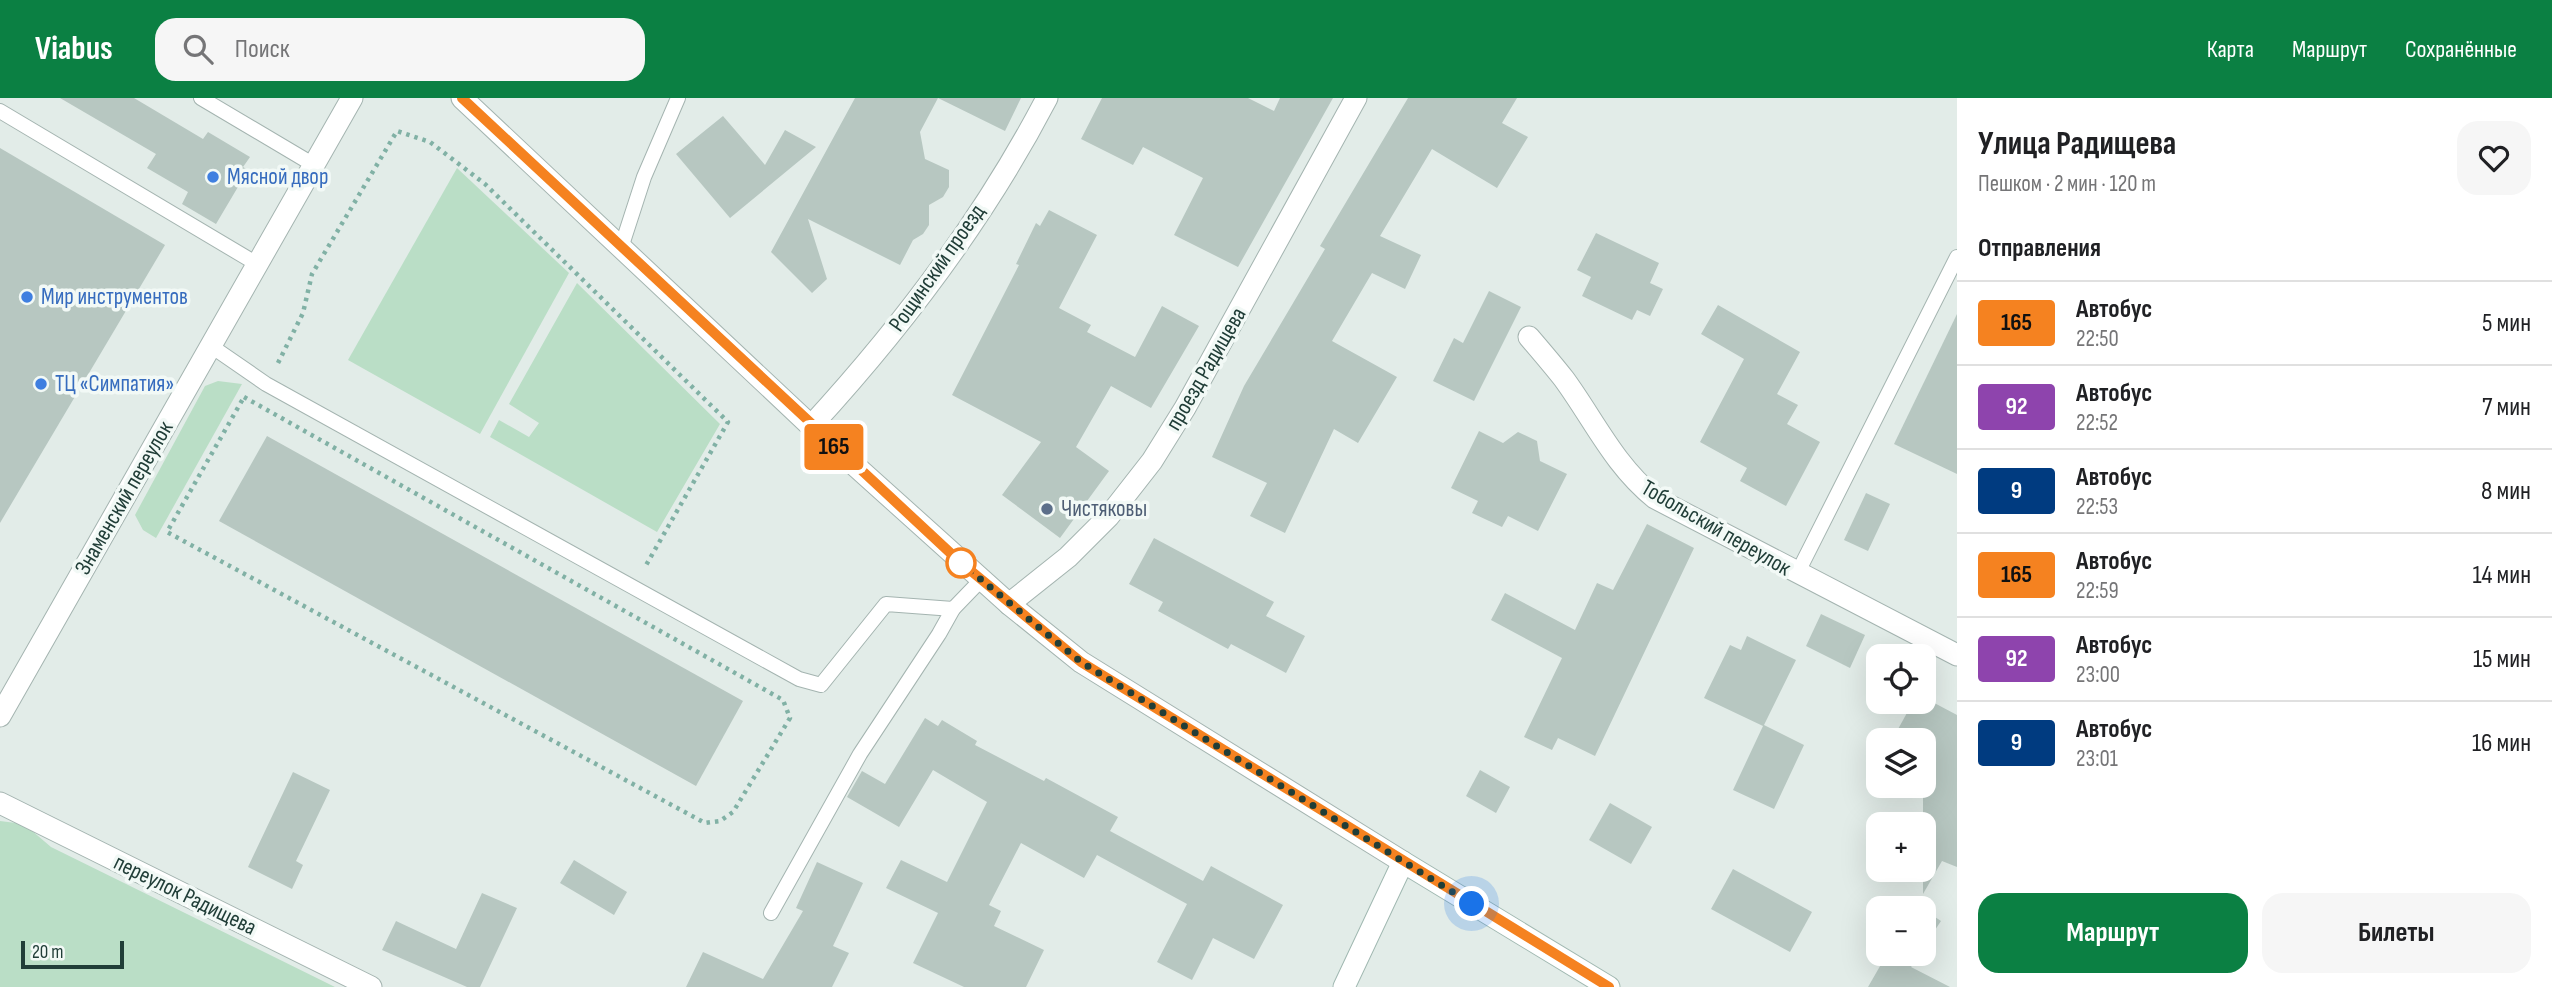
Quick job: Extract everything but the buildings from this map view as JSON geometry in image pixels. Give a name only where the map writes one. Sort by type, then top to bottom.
[{"type":"street","name":"Знаменский переулок","points":[[0,716],[352,98]]},
{"type":"street","points":[[462,98],[811,426],[981,580],[1081,662],[1609,987]]},
{"type":"street","name":"Рощинский проезд","points":[[811,426],[900,323],[946,262],[1047,98]]},
{"type":"street","name":"проезд Радищева","points":[[1009,604],[1068,557],[1109,516],[1152,461],[1185,408],[1356,98]]},
{"type":"street","name":"Тобольский переулок","points":[[1529,337],[1564,379],[1614,457],[1634,481],[1656,498],[1797,574],[1957,655]]},
{"type":"street","name":"переулок Радищева","points":[[0,803],[371,987]]},
{"type":"street","points":[[1344,987],[1403,862]]},
{"type":"lane","points":[[201,98],[314,165]]},
{"type":"lane","points":[[621,248],[644,177],[678,98]]},
{"type":"lane","points":[[0,111],[257,264]]},
{"type":"lane","points":[[1797,574],[1957,257]]},
{"type":"lane","points":[[211,346],[266,384],[799,679],[821,685],[886,604],[953,609]]},
{"type":"lane","points":[[771,912],[860,754],[953,609],[981,580]]},
{"type":"path","points":[[255,403],[303,313],[312,274],[397,131],[430,142],[485,184],[728,422],[621,607]]},
{"type":"path","points":[[244,397],[621,607],[772,692],[788,708],[790,718],[733,813],[720,821],[705,823],[167,532],[244,397]]},
{"type":"green space","points":[[457,168],[569,273],[480,434],[348,360]]},
{"type":"green space","points":[[577,283],[720,424],[657,532],[490,437],[499,420],[529,437],[539,423],[509,404]]},
{"type":"green space","points":[[218,381],[242,384],[156,538],[143,530],[135,515],[205,386]]},
{"type":"green space","points":[[0,821],[24,824],[51,847],[335,987],[0,987]]},
{"type":"bus line","name":"165","points":[[462,98],[811,426],[959,561],[1081,662],[1609,987]]},
{"type":"place","name":"Мясной двор","points":[[213,177]]},
{"type":"place","name":"Мир инструментов","points":[[27,297]]},
{"type":"place","name":"ТЦ «Симпатия»","points":[[41,384]]},
{"type":"place","name":"Чистяковы","points":[[1047,509]]},
{"type":"route","points":[[961,563],[1081,662],[1472,904]]}]
